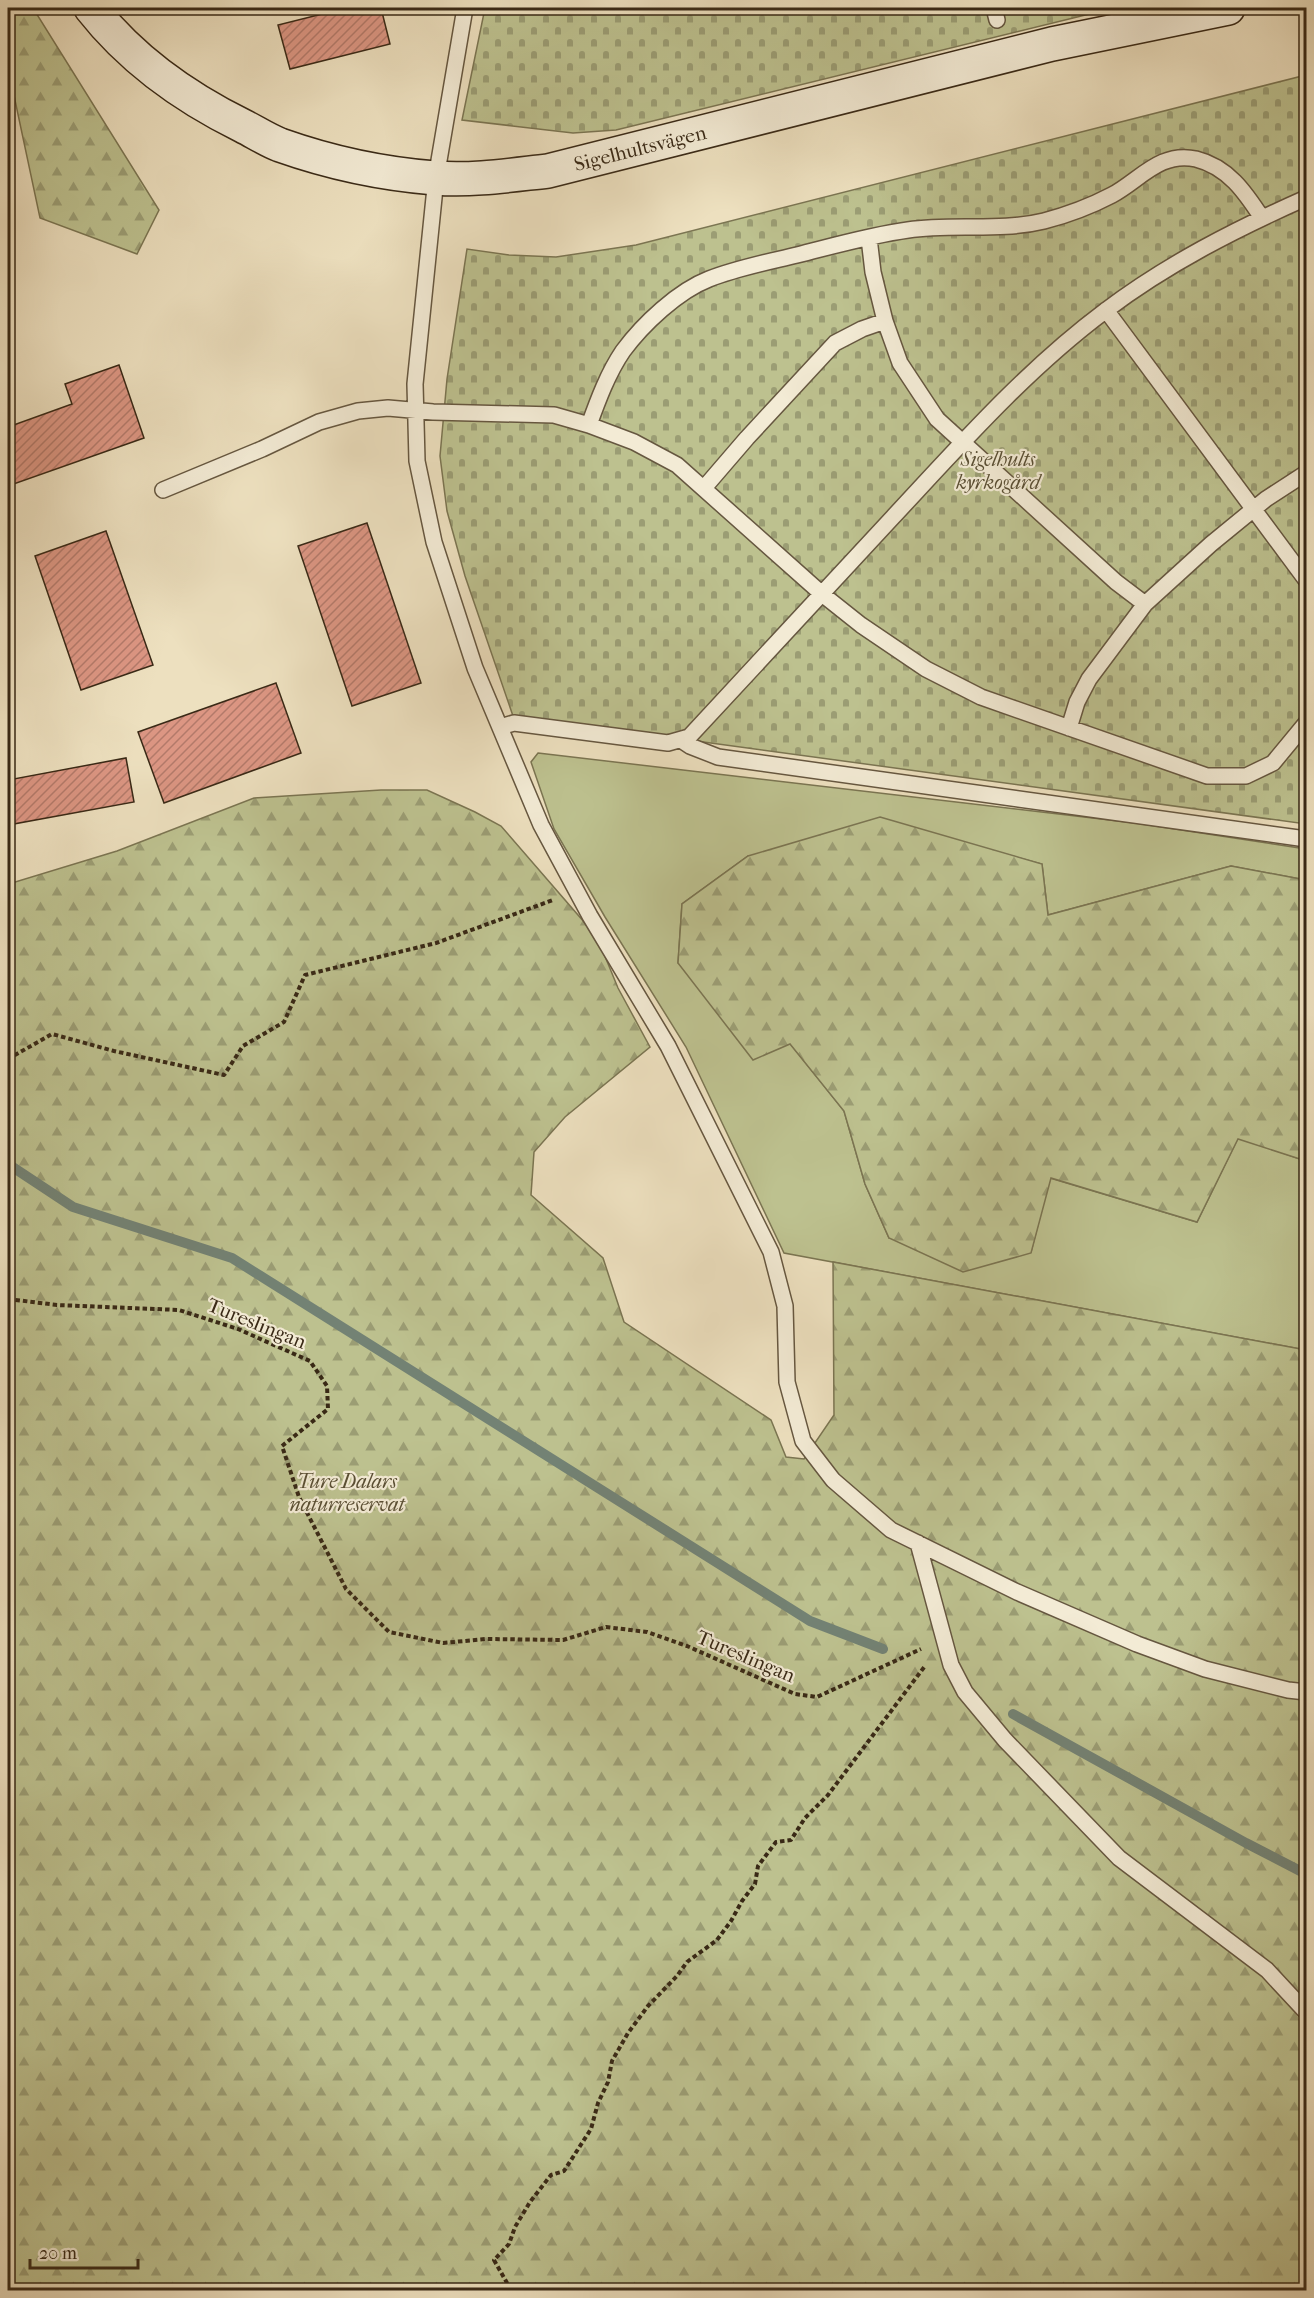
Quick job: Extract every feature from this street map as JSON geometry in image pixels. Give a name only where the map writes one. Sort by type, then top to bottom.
[{"type":"street","name":"Sigelhultsvägen","points":[[90,8],[111,34],[174,86],[210,110],[279,144],[341,162],[436,178],[476,178],[548,171],[1052,45],[1228,8]]},
{"type":"lane","points":[[465,8],[436,178],[415,384],[417,462],[434,542],[476,668],[541,825],[576,891],[668,1046],[771,1252],[785,1306],[787,1382],[803,1441],[833,1480],[891,1530],[1017,1592],[1137,1644],[1205,1669],[1288,1690],[1306,1692]]},
{"type":"lane","points":[[589,425],[600,394],[623,352],[651,320],[676,298],[708,279],[764,263],[909,229],[1011,227],[1044,221],[1113,194],[1145,171],[1171,158],[1195,159],[1222,169],[1245,192],[1262,218]]},
{"type":"lane","points":[[500,727],[514,723],[668,743],[689,737],[962,443],[1016,387],[1066,341],[1157,275],[1262,218],[1306,198]]},
{"type":"lane","points":[[869,238],[873,272],[885,321],[900,363],[914,388],[937,419],[1116,582],[1144,604]]},
{"type":"lane","points":[[1106,310],[1306,580]]},
{"type":"lane","points":[[704,488],[835,343],[862,329],[885,321]]},
{"type":"lane","points":[[163,490],[319,422],[358,411],[388,408],[554,415],[634,442],[678,465],[822,594],[861,625],[926,669],[981,698],[1207,776],[1246,776],[1273,763],[1306,723]]},
{"type":"lane","points":[[1069,728],[1077,702],[1089,679],[1144,604],[1211,544],[1306,473]]},
{"type":"lane","points":[[681,740],[718,757],[1306,839]]},
{"type":"lane","points":[[918,1543],[951,1665],[965,1692],[1005,1740],[1119,1858],[1267,1970],[1306,2012]]},
{"type":"path","points":[[8,1059],[52,1034],[114,1051],[224,1075],[243,1046],[284,1022],[305,975],[436,944],[576,891]]},
{"type":"path","name":"Tureslingan","points":[[8,1299],[57,1305],[179,1310],[238,1329],[310,1361],[327,1386],[328,1410],[282,1446],[299,1497],[346,1589],[389,1632],[443,1643],[486,1639],[563,1640],[606,1627],[647,1632],[687,1646],[795,1694],[817,1697],[944,1638]]},
{"type":"path","points":[[511,2290],[494,2260],[509,2244],[515,2227],[531,2202],[551,2175],[564,2171],[591,2129],[598,2103],[608,2082],[612,2061],[628,2033],[648,2006],[677,1976],[687,1962],[717,1940],[756,1884],[758,1866],[776,1842],[790,1840],[805,1818],[828,1795],[864,1744],[905,1694],[944,1638]]},
{"type":"green space","points":[[8,8],[33,8],[159,210],[137,254],[40,218],[12,86],[8,80]]},
{"type":"green space","points":[[485,8],[1114,8],[616,130],[573,133],[462,120]]},
{"type":"green space","name":"Sigelhults kyrkogård","points":[[1306,75],[1306,824],[513,716],[465,576],[447,511],[440,456],[447,379],[467,249],[509,255],[556,257],[636,245]]},
{"type":"green space","points":[[538,753],[1135,823],[1306,849],[1306,880],[1231,866],[1048,915],[1042,864],[972,845],[748,856],[682,904],[678,963],[790,1043],[844,1111],[865,1184],[889,1238],[1031,1252],[1050,1178],[1197,1222],[1238,1138],[1306,1161],[1306,1350],[784,1253],[686,1047],[605,917],[554,829],[531,762]]},
{"type":"green space","name":"Ture Dalars naturreservat","points":[[381,790],[427,790],[501,826],[597,937],[618,988],[650,1047],[565,1117],[534,1152],[531,1195],[603,1258],[624,1322],[771,1420],[786,1457],[804,1459],[834,1415],[833,1262],[1306,1350],[1306,2290],[8,2290],[8,882],[12,883],[117,851],[254,798]]},
{"type":"green space","points":[[880,817],[1042,864],[1048,915],[1231,866],[1306,880],[1306,1161],[1238,1139],[1197,1222],[1051,1178],[1031,1253],[963,1272],[889,1238],[865,1184],[844,1111],[790,1044],[753,1060],[678,963],[682,904],[748,856]]},
{"type":"building","points":[[346,8],[381,8],[390,44],[290,69],[278,25]]},
{"type":"building","points":[[119,365],[144,438],[8,486],[8,427],[72,404],[65,384]]},
{"type":"building","points":[[367,523],[421,683],[352,706],[298,546]]},
{"type":"building","points":[[106,531],[153,665],[81,690],[35,556]]},
{"type":"building","points":[[276,683],[301,753],[164,803],[138,732]]},
{"type":"building","points":[[126,758],[134,802],[8,825],[8,780]]},
{"type":"waterway","points":[[8,1164],[73,1207],[232,1258],[810,1621],[883,1649]]},
{"type":"waterway","points":[[1013,1714],[1306,1874]]}]
